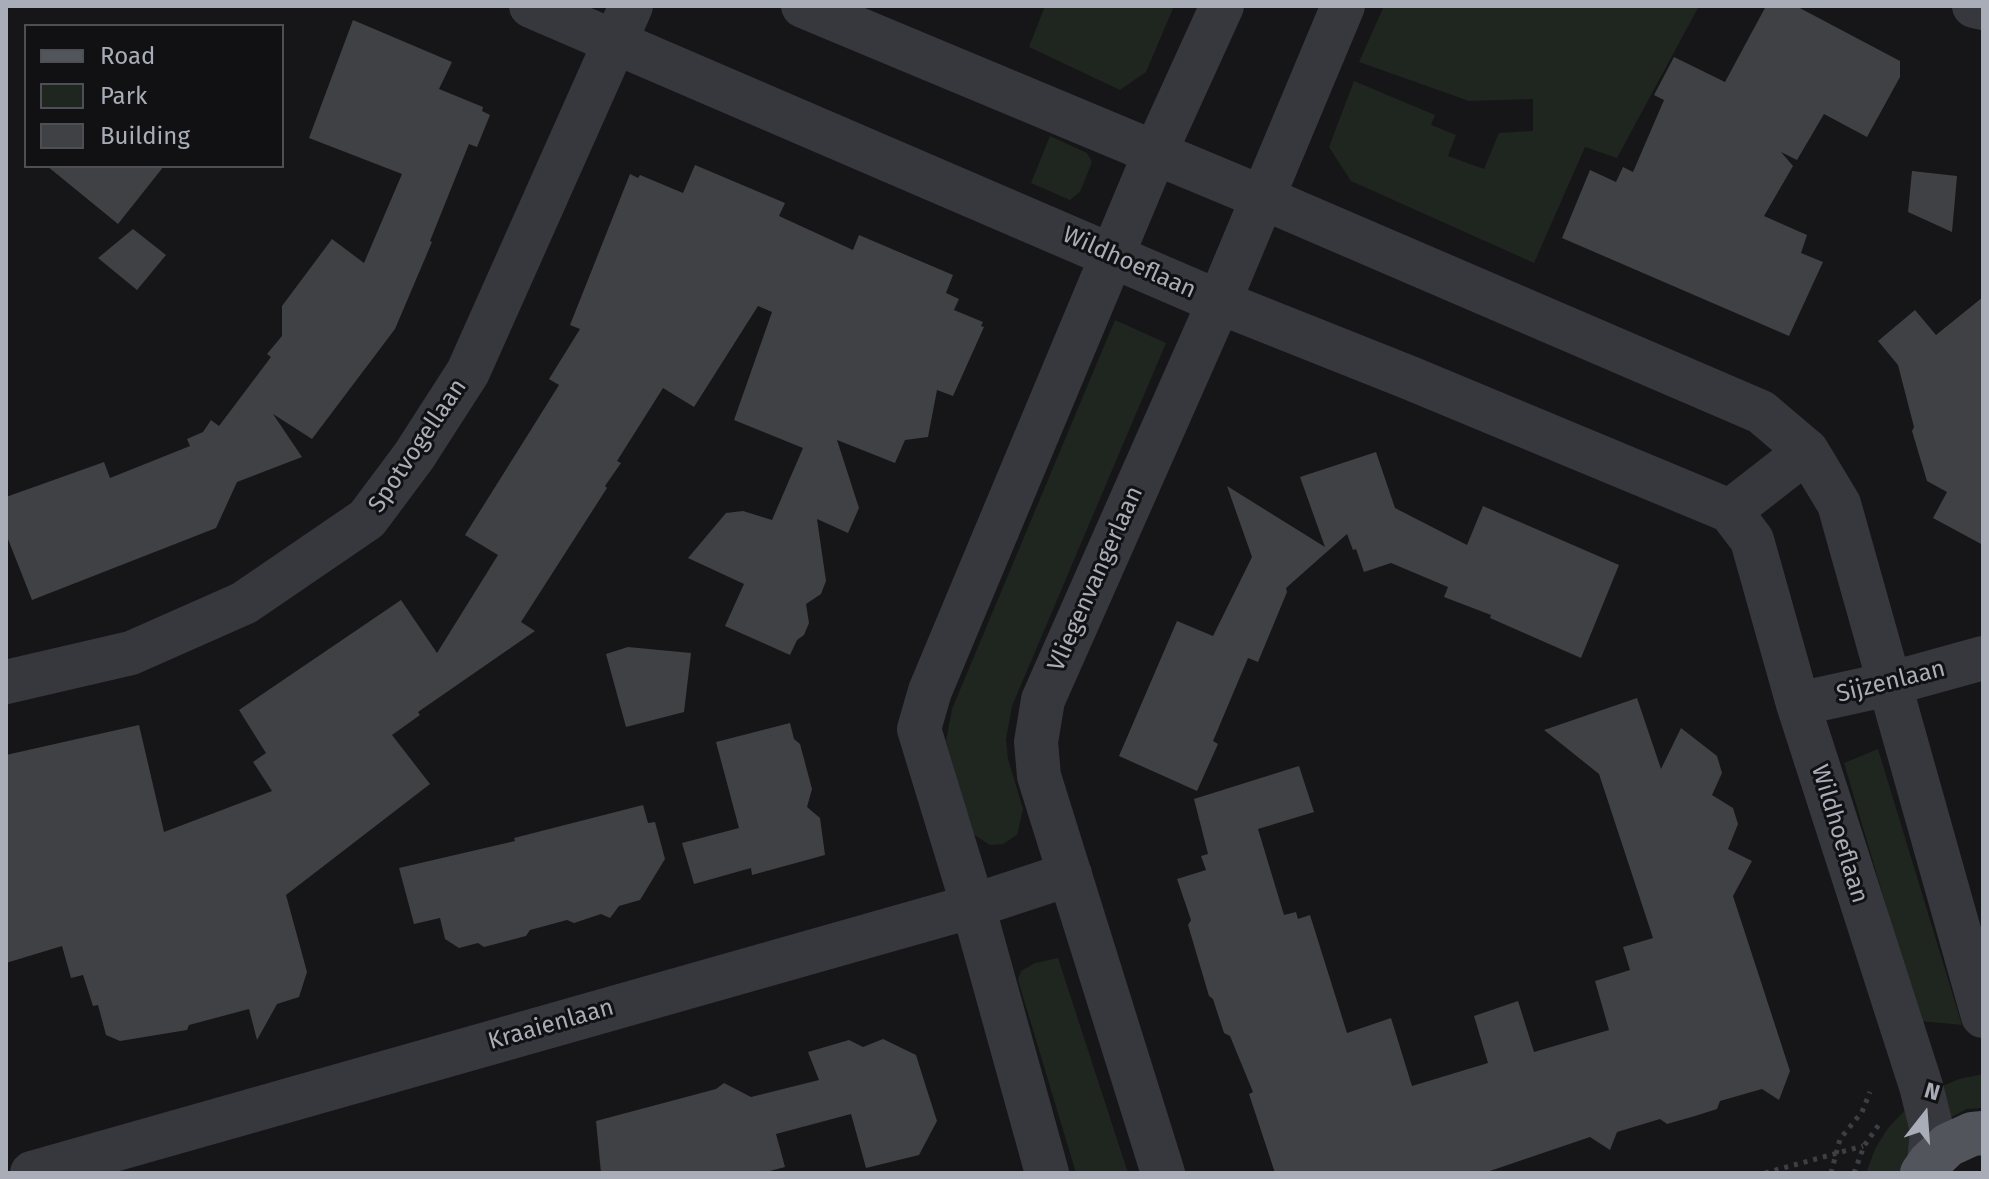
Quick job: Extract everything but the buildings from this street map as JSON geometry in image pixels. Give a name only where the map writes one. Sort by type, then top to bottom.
[{"type":"main road","points":[[1925,1168],[1948,1145],[1972,1134],[1983,1133]]},
{"type":"street","name":"Wildhoeflaan","points":[[531,6],[623,24],[1113,256],[1730,511],[1752,540],[1798,704],[1921,1086],[1932,1130],[1925,1168]]},
{"type":"street","points":[[803,6],[1261,197],[1761,412],[1807,451],[1839,504],[1983,1016]]},
{"type":"street","points":[[1047,1173],[973,906],[919,729],[930,691],[1155,153],[1222,6]]},
{"type":"street","name":"Vliegenvangerlaan","points":[[1163,1173],[1039,776],[1036,742],[1043,700],[1219,302],[1343,6]]},
{"type":"street","points":[[1974,6],[1983,8]]},
{"type":"street","name":"Spotvogellaan","points":[[6,682],[131,653],[230,610],[367,519],[414,456],[468,372],[623,24]]},
{"type":"street","points":[[1730,511],[1807,451]]},
{"type":"street","name":"Sijzenlaan","points":[[1798,704],[1889,684],[1983,658]]},
{"type":"street","name":"Kraaienlaan","points":[[32,1173],[973,906],[1070,874]]},
{"type":"path","points":[[1765,1173],[1864,1146]]},
{"type":"green space","points":[[1045,6],[1174,6],[1146,72],[1120,90],[1029,47]]},
{"type":"green space","points":[[1384,6],[1699,6],[1617,158],[1585,147],[1534,263],[1351,181],[1329,147],[1354,81],[1435,115],[1431,125],[1456,135],[1448,156],[1484,169],[1499,133],[1533,131],[1533,99],[1469,101],[1359,62]]},
{"type":"green space","points":[[1050,136],[1087,153],[1092,162],[1080,192],[1070,200],[1031,183]]},
{"type":"green space","points":[[1115,320],[1166,343],[1012,706],[1006,739],[1008,759],[1023,809],[1017,835],[1003,844],[990,845],[973,834],[946,741],[952,709]]},
{"type":"green space","points":[[1878,749],[1962,1025],[1920,1021],[1844,763]]},
{"type":"green space","points":[[1058,958],[1128,1173],[1076,1173],[1018,980],[1021,971],[1035,963]]},
{"type":"green space","points":[[1983,1074],[1983,1108],[1967,1109],[1950,1118],[1938,1088]]},
{"type":"green space","points":[[1910,1105],[1915,1143],[1902,1173],[1866,1173],[1875,1149],[1888,1128]]}]
